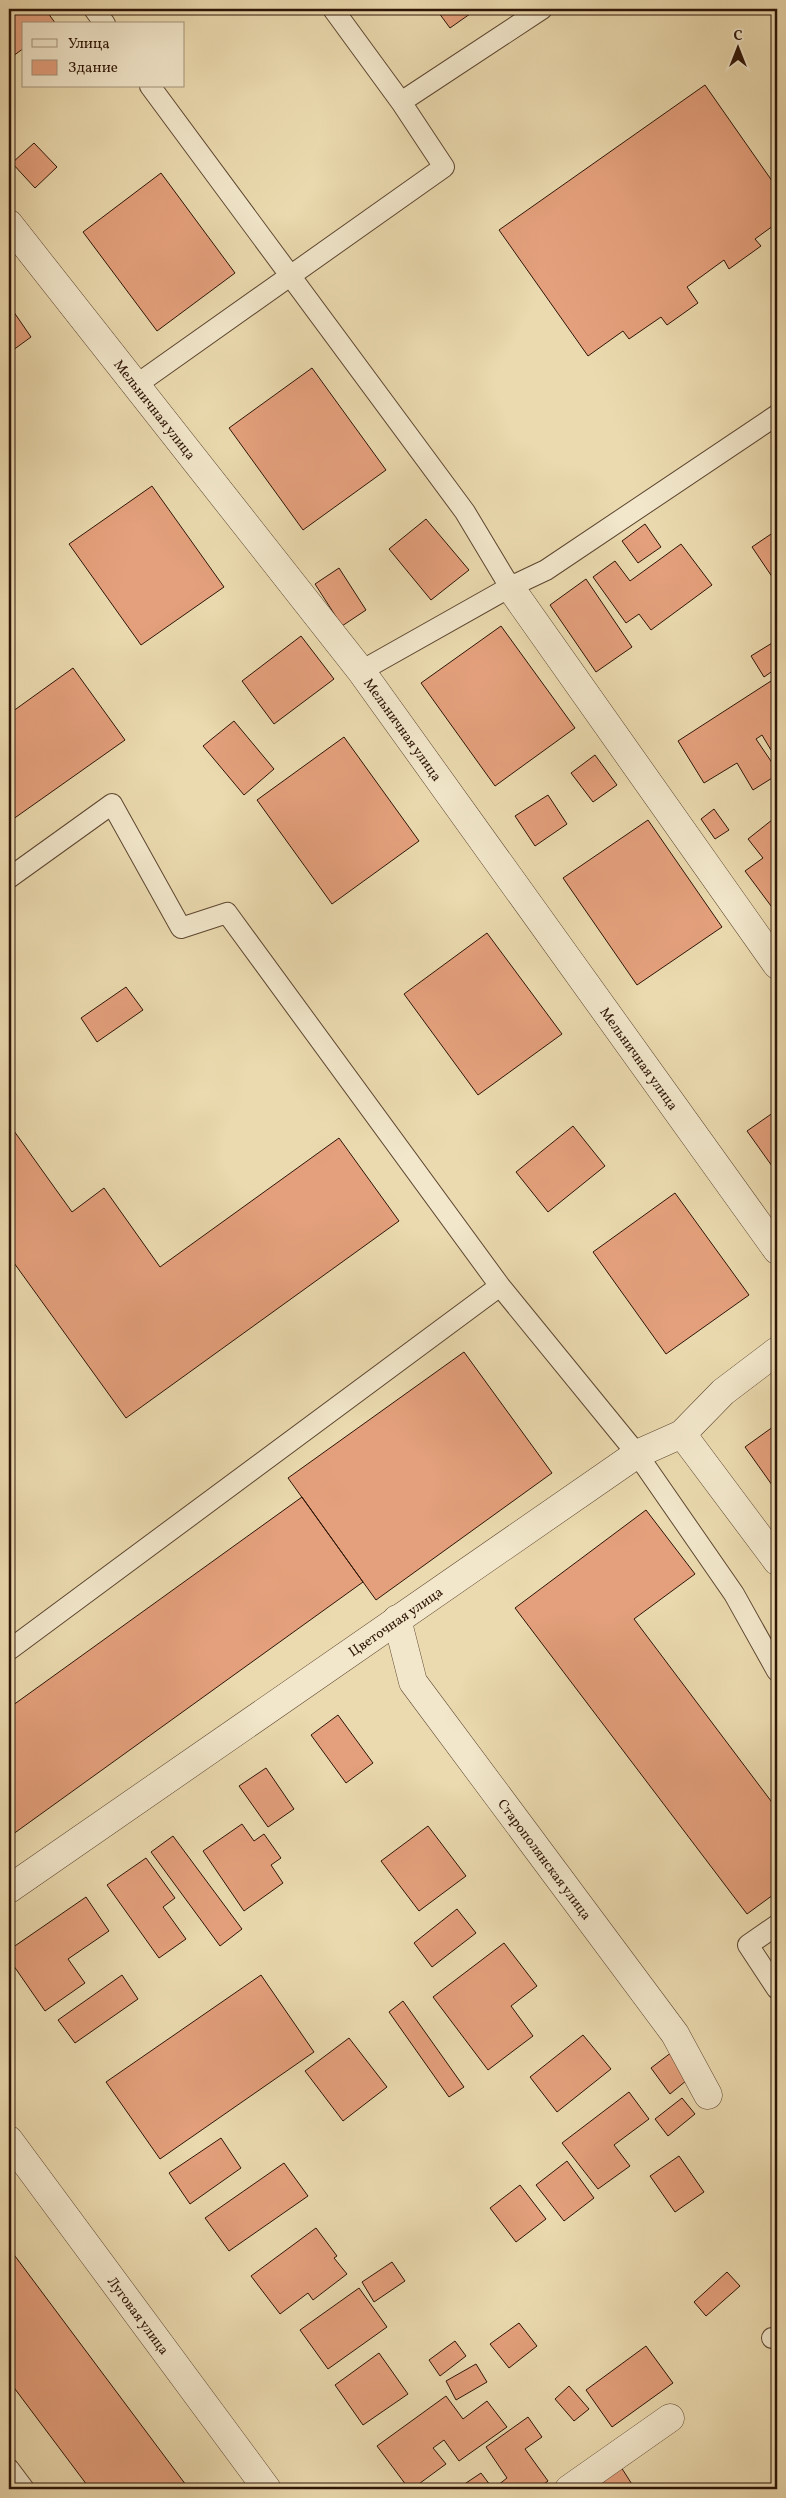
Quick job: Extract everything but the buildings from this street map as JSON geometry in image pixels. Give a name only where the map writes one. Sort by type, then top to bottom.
[{"type":"street","name":"Мельничная улица","points":[[9,224],[361,671],[777,1250]]},
{"type":"street","points":[[510,587],[777,965]]},
{"type":"street","name":"Цветочная улица","points":[[9,1889],[637,1454],[682,1434],[723,1392],[777,1351]]},
{"type":"street","points":[[682,1434],[777,1561]]},
{"type":"street","name":"Старополянская улица","points":[[397,1619],[413,1682],[675,2034],[708,2095]]},
{"type":"street","name":"Луговая улица","points":[[9,2140],[267,2489]]},
{"type":"street","points":[[569,2489],[670,2418]]},
{"type":"lane","points":[[94,9],[104,22]]},
{"type":"lane","points":[[136,385],[290,278],[444,167],[401,102],[333,9]]},
{"type":"lane","points":[[401,102],[542,9]]},
{"type":"lane","points":[[151,88],[290,278],[465,512],[510,587]]},
{"type":"lane","points":[[361,671],[510,587],[546,570],[777,415]]},
{"type":"lane","points":[[9,878],[112,804],[181,928],[227,913],[500,1286],[637,1454],[734,1594],[777,1671]]},
{"type":"lane","points":[[9,1650],[500,1286]]},
{"type":"lane","points":[[777,1925],[748,1945],[777,1989]]},
{"type":"lane","points":[[9,2469],[24,2489]]}]
